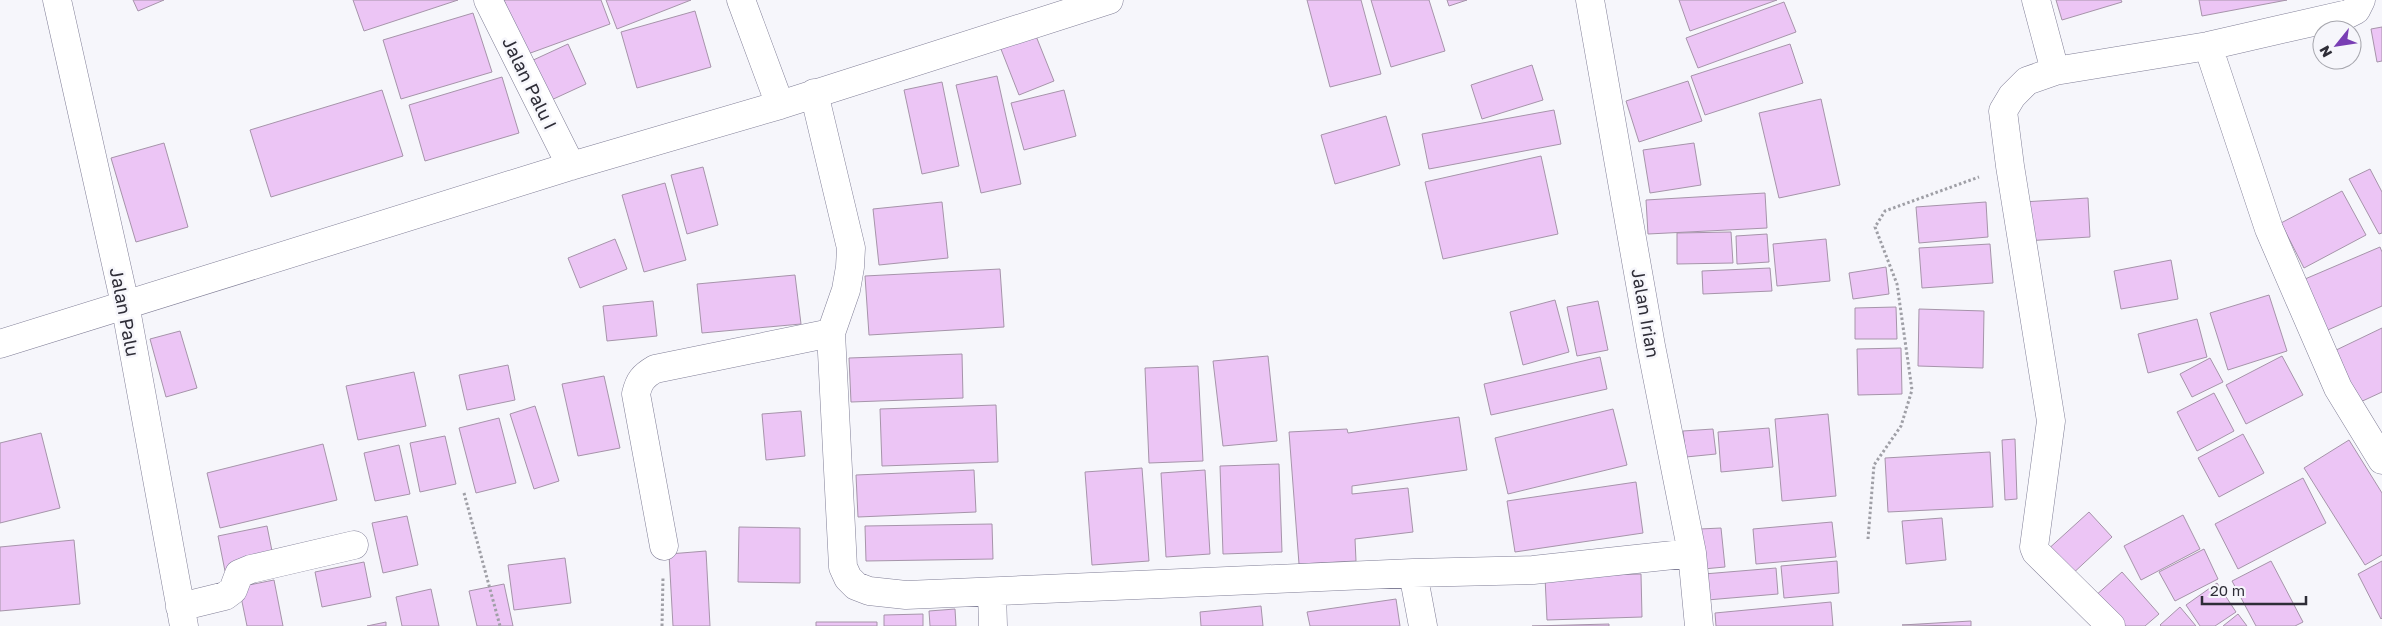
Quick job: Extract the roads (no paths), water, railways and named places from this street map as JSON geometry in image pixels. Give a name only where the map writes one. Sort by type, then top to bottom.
[{"type":"street","name":"Jalan Palu","points":[[57,0],[125,304],[182,616]]},
{"type":"street","name":"Jalan Palu I","points":[[488,0],[571,166]]},
{"type":"street","points":[[741,0],[780,105]]},
{"type":"street","points":[[0,344],[571,166],[780,105],[1109,0]]},
{"type":"street","name":"Jalan Irian","points":[[1590,0],[1651,346],[1692,553],[1699,626]]},
{"type":"street","points":[[2036,0],[2055,71]]},
{"type":"street","points":[[2111,626],[2036,552],[2034,547],[2051,421],[2003,111],[2012,96],[2027,82],[2055,71],[2208,46],[2348,14],[2356,10],[2361,0]]},
{"type":"street","points":[[2208,46],[2269,230],[2338,388],[2382,460]]},
{"type":"street","points":[[814,93],[850,248],[850,267],[846,290],[831,333],[842,567],[848,578],[856,586],[869,592],[906,595],[992,593],[1413,573],[1533,570],[1692,553]]},
{"type":"street","points":[[664,546],[636,394],[638,383],[645,375],[655,369],[831,333]]},
{"type":"street","points":[[182,616],[225,596],[233,590],[239,574],[251,569],[354,545]]},
{"type":"street","points":[[1413,573],[1423,626]]},
{"type":"street","points":[[992,593],[993,626]]}]
